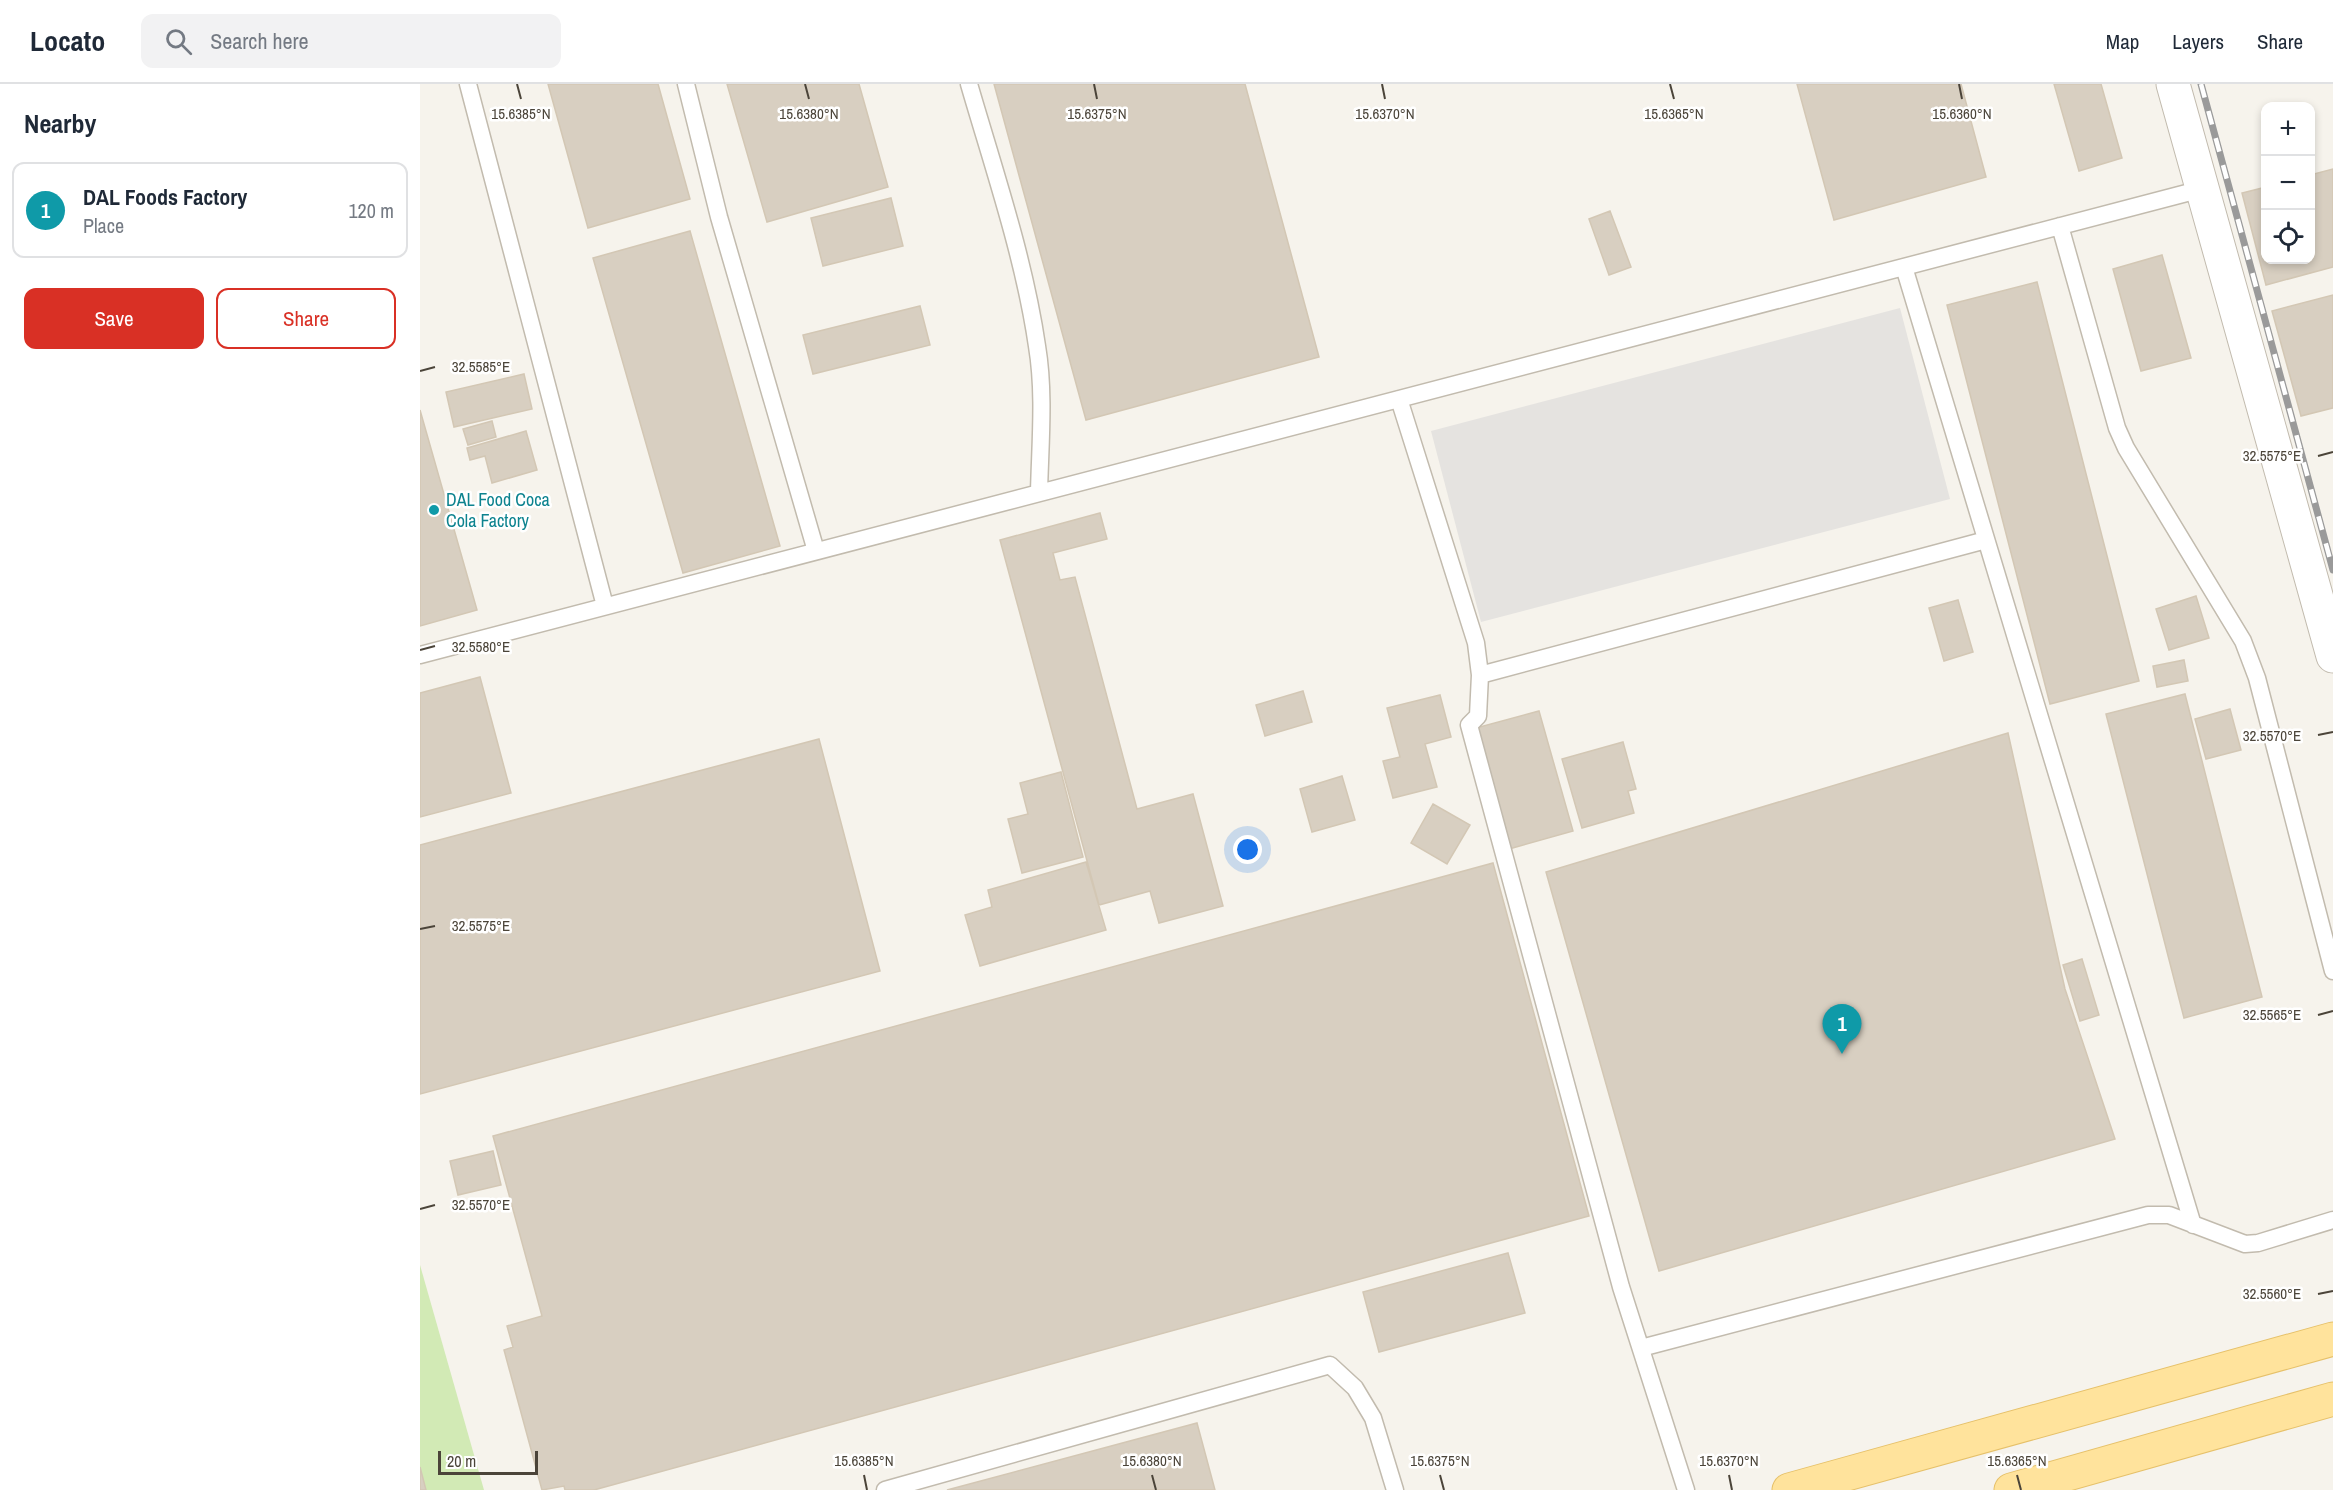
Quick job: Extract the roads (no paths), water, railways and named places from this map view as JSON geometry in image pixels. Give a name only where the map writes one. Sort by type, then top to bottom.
[{"type":"main road","points":[[1789,1490],[2333,1339]]},
{"type":"main road","points":[[2011,1490],[2333,1399]]},
{"type":"street","points":[[2173,84],[2333,656]]},
{"type":"lane","points":[[468,84],[605,606]]},
{"type":"lane","points":[[686,84],[719,217],[816,551]]},
{"type":"lane","points":[[969,84],[1017,246],[1038,347],[1039,493]]},
{"type":"lane","points":[[420,654],[2202,189]]},
{"type":"lane","points":[[2060,226],[2117,428],[2126,448],[2243,641],[2257,678],[2333,971]]},
{"type":"lane","points":[[1904,267],[2193,1225]]},
{"type":"lane","points":[[1399,399],[1476,643],[1480,675],[1478,716],[1468,725],[1621,1287],[1686,1490]]},
{"type":"lane","points":[[1480,675],[1986,540]]},
{"type":"lane","points":[[1641,1348],[2148,1215],[2169,1215],[2245,1244],[2259,1243],[2333,1220]]},
{"type":"lane","points":[[885,1490],[1330,1365],[1355,1388],[1373,1418],[1395,1490]]},
{"type":"railway","points":[[2201,84],[2333,570]]},
{"type":"place","name":"DAL Food Coca Cola Factory","points":[[434,510]]},
{"type":"place","name":"DAL Foods Factory","points":[[1842,1054]]}]
